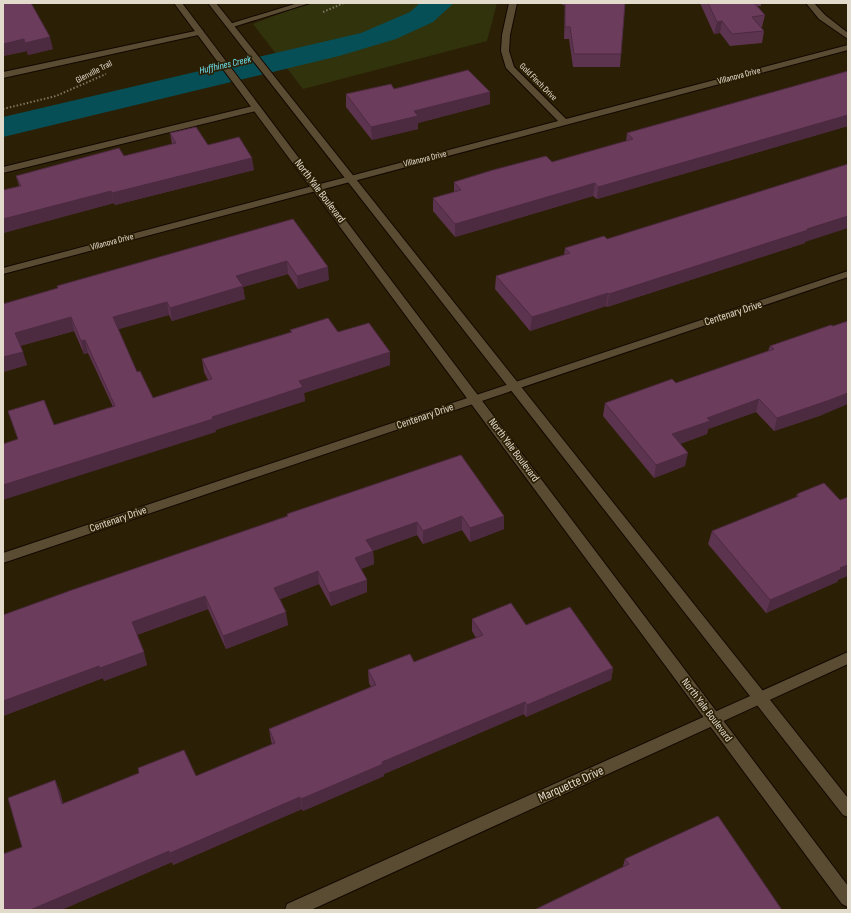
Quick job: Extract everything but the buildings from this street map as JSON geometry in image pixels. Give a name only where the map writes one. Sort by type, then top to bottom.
[{"type":"street","name":"North Yale Boulevard","points":[[178,3],[476,399],[848,899]]},
{"type":"street","points":[[212,3],[848,810]]},
{"type":"street","points":[[230,25],[306,3]]},
{"type":"street","name":"Gold Finch Drive","points":[[513,3],[506,35],[505,52],[510,68],[565,123]]},
{"type":"street","points":[[810,3],[822,17],[848,37]]},
{"type":"street","points":[[3,75],[200,32]]},
{"type":"street","name":"Villanova Drive","points":[[3,271],[848,47]]},
{"type":"street","points":[[3,170],[257,108]]},
{"type":"street","name":"Centenary Drive","points":[[3,558],[848,274]]},
{"type":"street","name":"Marquette Drive","points":[[293,910],[848,658]]},
{"type":"path","name":"Glenville Trail","points":[[3,109],[44,100],[67,92],[86,85],[110,71]]},
{"type":"green space","points":[[308,3],[497,3],[487,41],[303,89],[253,24]]},
{"type":"water","name":"Huffhines Creek","points":[[420,3],[454,3],[433,22],[396,39],[339,56],[3,137],[3,117],[361,33],[410,12]]}]
